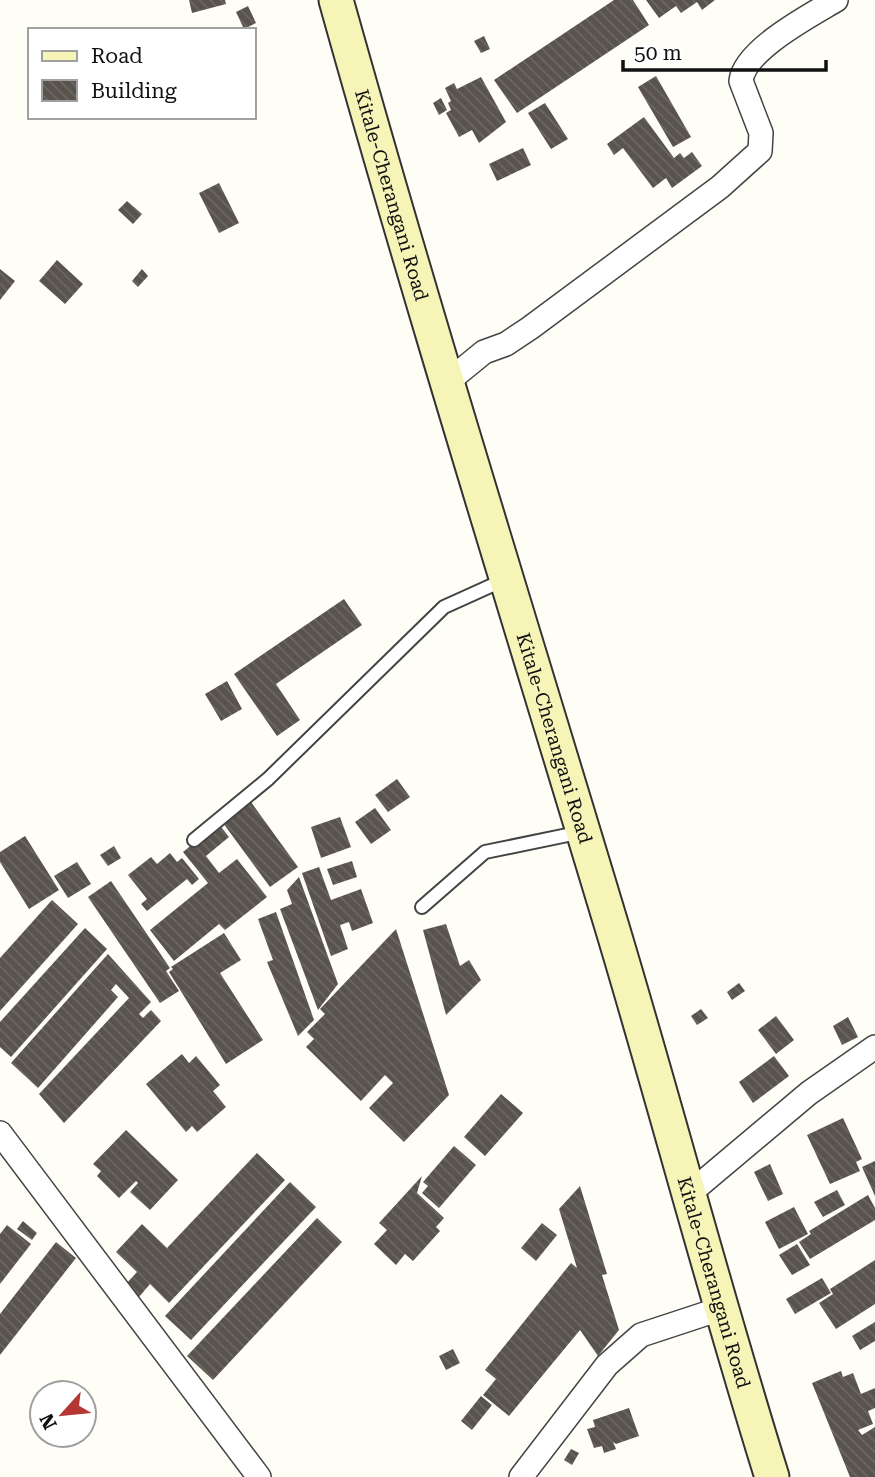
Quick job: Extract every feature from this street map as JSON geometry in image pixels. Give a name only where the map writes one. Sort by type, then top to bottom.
[{"type":"main road","name":"Kitale-Cherangani Road","points":[[336,0],[446,383],[507,579],[690,1194],[720,1309],[772,1477]]},
{"type":"street","points":[[446,383],[484,352],[506,344],[530,328],[720,187],[757,156],[761,146],[761,133],[741,80],[742,73],[752,56],[836,0]]},
{"type":"street","points":[[690,1194],[809,1093],[875,1047]]},
{"type":"street","points":[[0,1133],[259,1477]]},
{"type":"street","points":[[521,1477],[607,1365],[641,1335],[720,1309]]},
{"type":"lane","points":[[194,840],[268,779],[444,607],[507,579]]},
{"type":"lane","points":[[422,907],[485,852],[582,832]]},
{"type":"building","points":[[189,0],[225,0],[226,4],[192,13]]},
{"type":"building","points":[[614,0],[633,0],[649,25],[517,113],[494,80]]},
{"type":"building","points":[[646,0],[715,0],[702,10],[697,2],[681,13],[676,6],[659,18]]},
{"type":"building","points":[[248,6],[256,23],[244,28],[236,12]]},
{"type":"building","points":[[484,36],[490,49],[481,53],[474,41]]},
{"type":"building","points":[[656,76],[691,137],[673,147],[638,87]]},
{"type":"building","points":[[481,77],[506,122],[479,143],[472,130],[459,137],[446,113],[451,110],[448,103],[451,101],[445,88],[454,83],[457,89]]},
{"type":"building","points":[[441,98],[447,110],[439,115],[433,103]]},
{"type":"building","points":[[545,103],[568,139],[551,149],[528,113]]},
{"type":"building","points":[[644,117],[674,158],[680,153],[684,158],[692,152],[702,166],[672,188],[666,178],[653,188],[623,148],[614,155],[607,144]]},
{"type":"building","points":[[523,148],[531,165],[497,181],[489,164]]},
{"type":"building","points":[[219,183],[239,223],[219,233],[199,193]]},
{"type":"building","points":[[127,201],[142,214],[133,224],[118,210]]},
{"type":"building","points":[[57,260],[83,284],[65,304],[39,281]]},
{"type":"building","points":[[0,269],[15,281],[0,300]]},
{"type":"building","points":[[142,269],[148,276],[138,287],[132,281]]},
{"type":"building","points":[[344,599],[362,625],[276,684],[300,720],[277,736],[234,674]]},
{"type":"building","points":[[227,681],[242,709],[221,721],[205,694]]},
{"type":"building","points":[[397,779],[410,797],[388,812],[375,795]]},
{"type":"building","points":[[251,802],[298,867],[270,887],[223,823]]},
{"type":"building","points":[[375,808],[391,830],[371,844],[355,822]]},
{"type":"building","points":[[340,817],[351,847],[321,858],[311,827]]},
{"type":"building","points":[[218,823],[229,837],[206,856],[219,873],[237,859],[267,897],[225,930],[219,924],[174,961],[150,930],[208,883],[183,852]]},
{"type":"building","points":[[25,836],[59,890],[29,909],[0,862],[0,852]]},
{"type":"building","points":[[114,846],[121,858],[108,866],[100,855]]},
{"type":"building","points":[[170,853],[177,862],[182,858],[199,879],[192,885],[187,879],[147,911],[141,904],[147,899],[128,875],[151,857],[157,864]]},
{"type":"building","points":[[352,861],[357,877],[333,885],[327,869]]},
{"type":"building","points":[[77,862],[91,884],[68,898],[54,876]]},
{"type":"building","points":[[319,867],[331,900],[361,889],[373,923],[352,931],[349,922],[340,925],[348,949],[331,956],[302,873]]},
{"type":"building","points":[[299,877],[338,984],[318,1010],[280,909],[292,904],[287,890]]},
{"type":"building","points":[[111,881],[170,968],[166,971],[179,991],[160,1003],[88,897]]},
{"type":"building","points":[[52,900],[78,924],[0,1011],[0,958]]},
{"type":"building","points":[[276,912],[314,1020],[298,1036],[267,962],[273,960],[258,919]]},
{"type":"building","points":[[446,924],[460,966],[469,960],[481,980],[446,1015],[423,930]]},
{"type":"building","points":[[85,928],[107,949],[11,1057],[0,1047],[0,1022]]},
{"type":"building","points":[[396,929],[449,1095],[404,1142],[369,1108],[393,1083],[385,1075],[361,1101],[306,1047],[314,1039],[307,1032],[325,1014],[320,1009]]},
{"type":"building","points":[[224,933],[241,960],[220,973],[263,1040],[226,1064],[169,972],[173,969],[171,967]]},
{"type":"building","points":[[108,954],[151,1002],[139,1014],[143,1018],[151,1010],[161,1021],[64,1123],[39,1094],[129,998],[116,984],[111,990],[118,997],[38,1088],[11,1063]]},
{"type":"building","points":[[739,983],[745,991],[732,1000],[727,992]]},
{"type":"building","points":[[701,1009],[708,1018],[697,1025],[691,1016]]},
{"type":"building","points":[[776,1016],[794,1040],[776,1054],[758,1030]]},
{"type":"building","points":[[848,1017],[858,1037],[842,1045],[833,1026]]},
{"type":"building","points":[[182,1054],[189,1063],[196,1056],[220,1085],[213,1091],[226,1107],[197,1132],[192,1126],[186,1132],[146,1084]]},
{"type":"building","points":[[774,1056],[789,1076],[753,1103],[739,1082]]},
{"type":"building","points":[[501,1094],[523,1113],[485,1156],[464,1137]]},
{"type":"building","points":[[843,1118],[862,1159],[856,1162],[860,1171],[830,1184],[807,1135]]},
{"type":"building","points":[[126,1130],[178,1180],[150,1210],[130,1192],[138,1183],[136,1181],[119,1198],[97,1176],[101,1171],[93,1164]]},
{"type":"building","points":[[454,1146],[476,1165],[439,1208],[422,1193],[428,1186],[423,1182]]},
{"type":"building","points":[[257,1153],[285,1180],[169,1303],[150,1284],[139,1297],[126,1284],[137,1272],[116,1252],[142,1224],[167,1248]]},
{"type":"building","points":[[875,1161],[875,1196],[862,1167]]},
{"type":"building","points":[[770,1164],[783,1194],[768,1201],[754,1172]]},
{"type":"building","points":[[422,1176],[417,1193],[444,1218],[436,1227],[440,1231],[413,1261],[405,1254],[396,1265],[374,1244],[387,1230],[379,1223]]},
{"type":"building","points":[[290,1182],[316,1207],[191,1340],[165,1316]]},
{"type":"building","points":[[580,1186],[607,1274],[602,1275],[619,1330],[598,1356],[580,1330],[509,1416],[483,1395],[496,1379],[485,1370],[571,1263],[577,1268],[559,1209]]},
{"type":"building","points":[[837,1190],[845,1205],[823,1217],[814,1202]]},
{"type":"building","points":[[868,1195],[875,1208],[875,1220],[810,1259],[799,1242],[811,1234],[809,1231]]},
{"type":"building","points":[[794,1207],[808,1234],[779,1249],[765,1222]]},
{"type":"building","points":[[317,1218],[342,1242],[213,1380],[187,1356]]},
{"type":"building","points":[[23,1221],[37,1233],[32,1240],[17,1229]]},
{"type":"building","points":[[542,1223],[557,1235],[536,1261],[521,1248]]},
{"type":"building","points":[[7,1225],[31,1244],[0,1284],[0,1234]]},
{"type":"building","points":[[56,1242],[76,1258],[0,1355],[0,1314]]},
{"type":"building","points":[[797,1244],[810,1265],[792,1275],[779,1255]]},
{"type":"building","points":[[875,1260],[875,1304],[836,1329],[819,1303],[833,1294],[830,1289]]},
{"type":"building","points":[[822,1278],[831,1293],[795,1314],[786,1299]]},
{"type":"building","points":[[875,1322],[875,1341],[860,1350],[852,1336]]},
{"type":"building","points":[[453,1349],[460,1363],[446,1370],[439,1356]]},
{"type":"building","points":[[841,1371],[843,1377],[853,1373],[861,1394],[875,1388],[875,1408],[868,1411],[873,1424],[858,1430],[862,1435],[875,1427],[875,1477],[850,1477],[812,1383]]},
{"type":"building","points":[[481,1396],[492,1405],[472,1430],[461,1421]]},
{"type":"building","points":[[629,1408],[639,1436],[616,1444],[613,1442],[616,1449],[604,1453],[602,1446],[594,1448],[587,1429],[595,1427],[593,1420]]},
{"type":"building","points":[[571,1449],[579,1453],[572,1465],[564,1460]]}]
